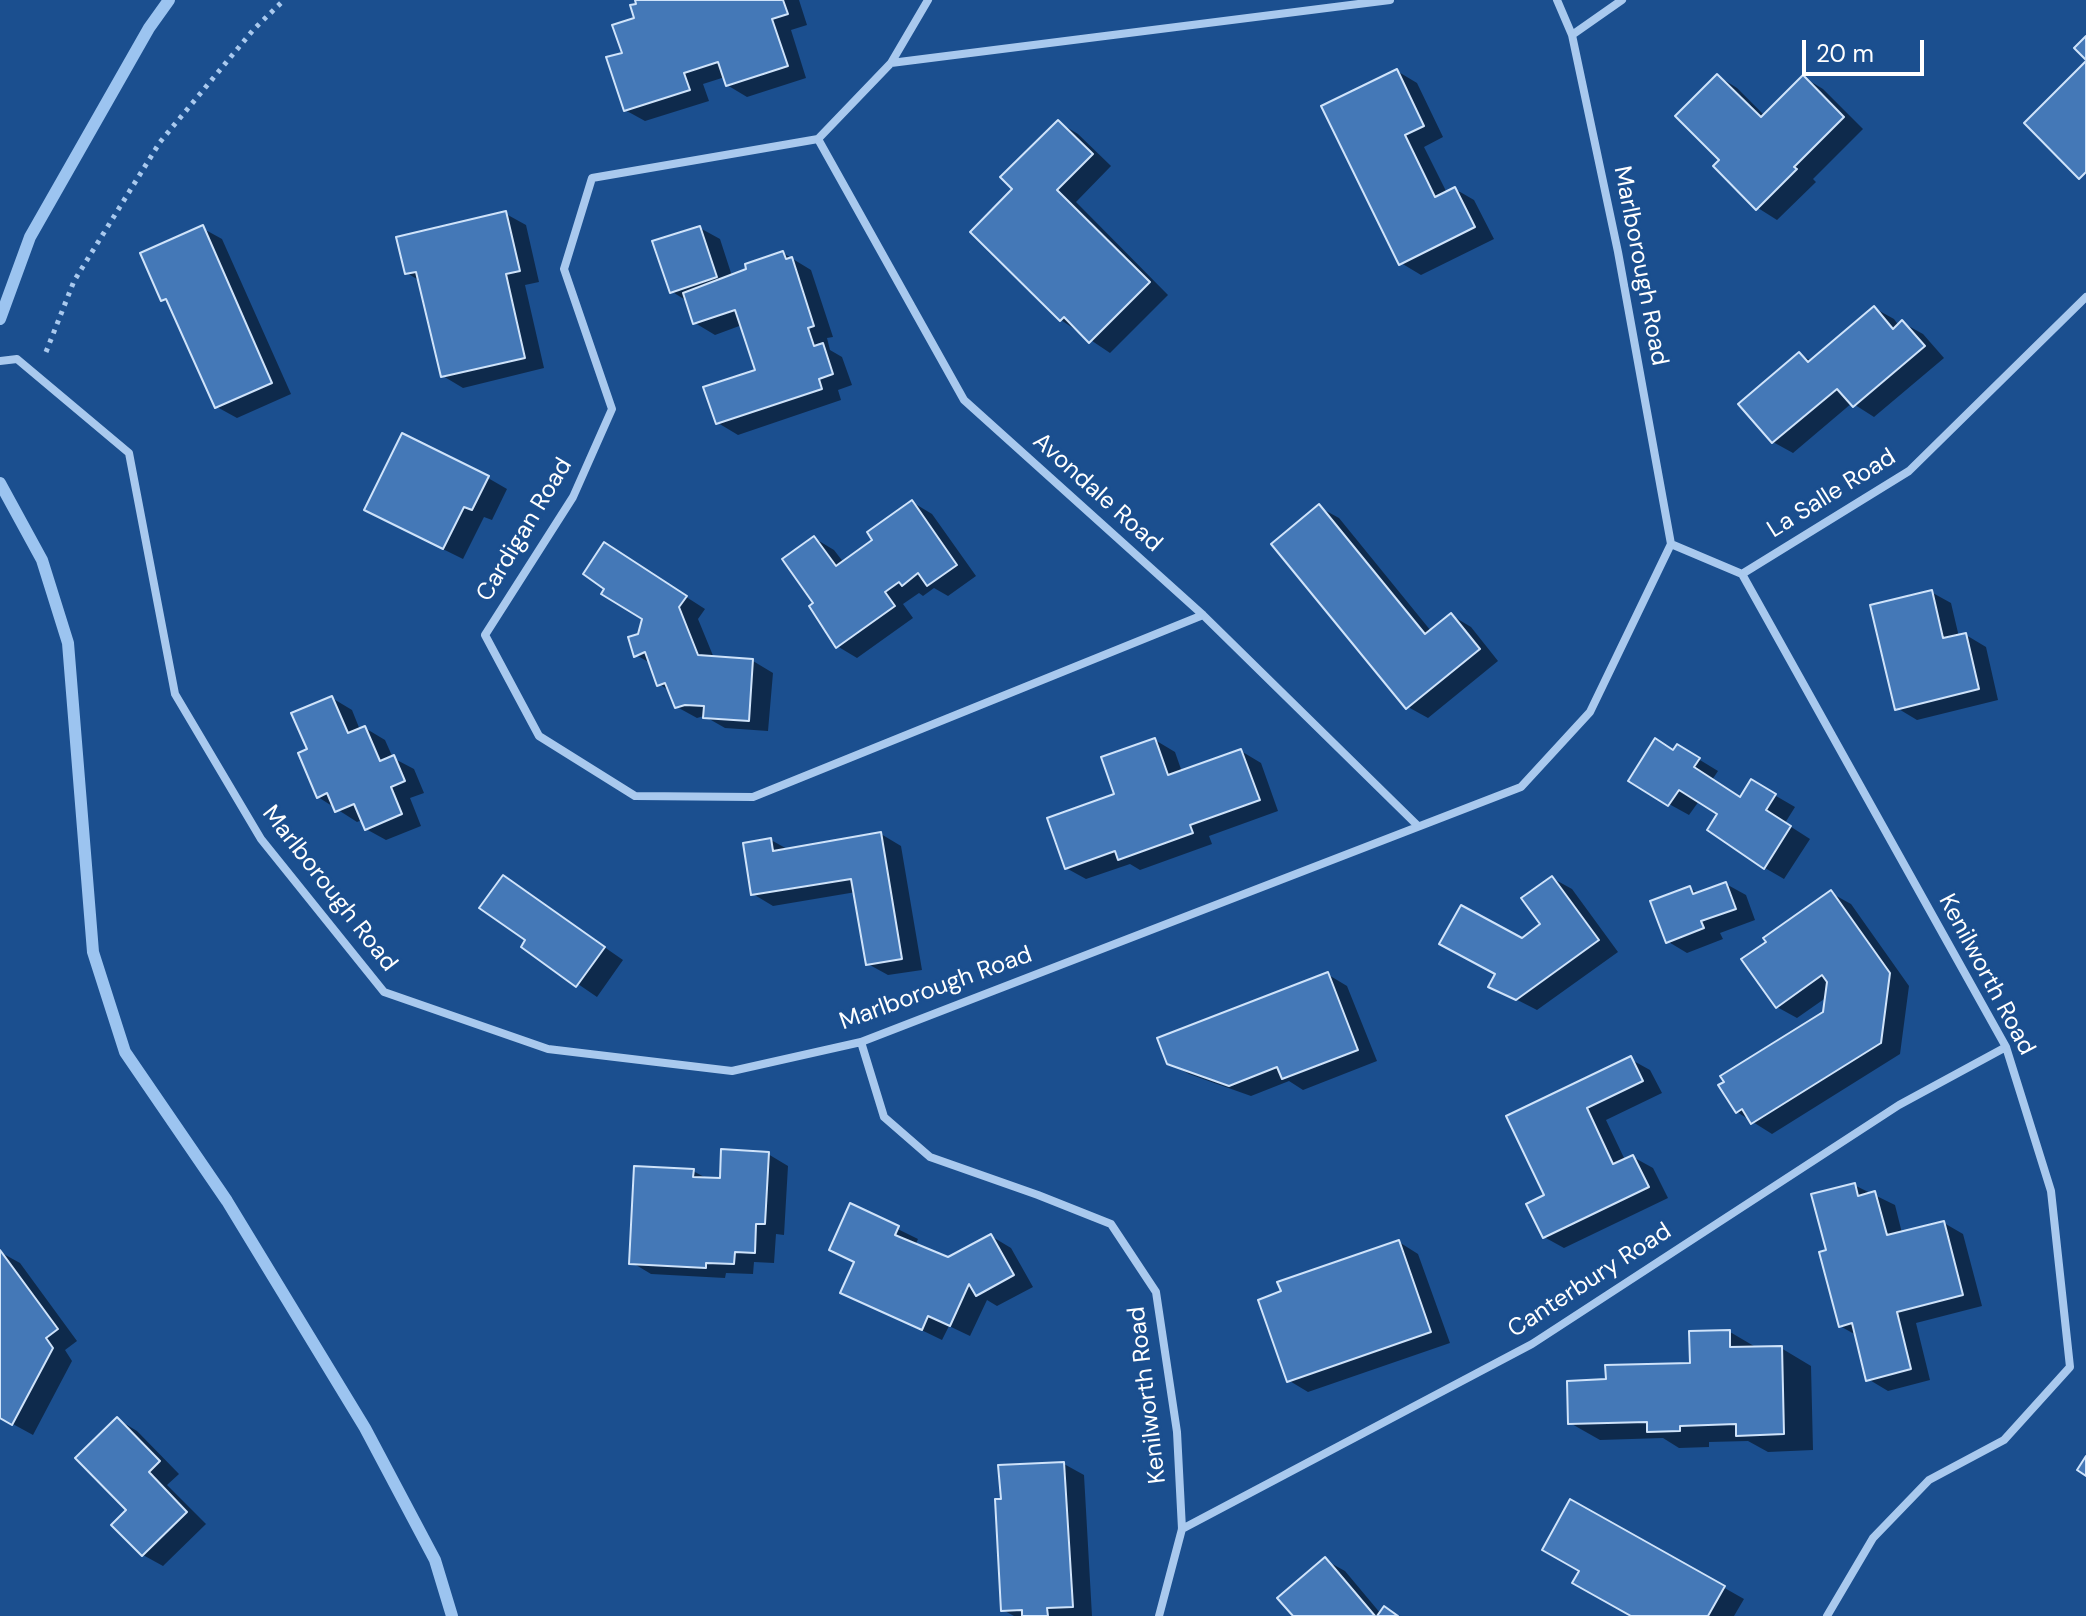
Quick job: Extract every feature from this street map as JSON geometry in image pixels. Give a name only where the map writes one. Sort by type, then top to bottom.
[{"type":"street","points":[[818,139],[891,63],[928,0]]},
{"type":"street","points":[[891,63],[1390,0]]},
{"type":"street","name":"Marlborough Road","points":[[0,361],[17,359],[129,453],[175,694],[261,839],[384,992],[548,1049],[732,1071],[861,1042],[1521,787],[1590,712],[1671,544],[1618,252],[1572,35],[1557,0]]},
{"type":"street","points":[[1572,35],[1622,0]]},
{"type":"street","name":"Cardigan Road","points":[[818,139],[592,178],[564,269],[612,409],[573,497],[485,635],[539,736],[635,796],[753,797],[1203,615]]},
{"type":"street","name":"Avondale Road","points":[[818,139],[964,400],[1203,615],[1417,825]]},
{"type":"street","name":"La Salle Road","points":[[1742,574],[1909,471],[2086,297]]},
{"type":"street","points":[[1671,544],[1742,574]]},
{"type":"street","name":"Kenilworth Road","points":[[1742,574],[2006,1047],[2051,1191],[2070,1367],[2004,1440],[1929,1480],[1873,1538],[1827,1616]]},
{"type":"street","name":"Kenilworth Road","points":[[861,1042],[884,1117],[930,1157],[1111,1224],[1156,1292],[1177,1432],[1182,1529],[1159,1616]]},
{"type":"street","name":"Canterbury Road","points":[[1182,1529],[1532,1344],[1899,1105],[2006,1047]]},
{"type":"path","points":[[36,375],[74,281],[160,142],[254,29],[284,0]]},
{"type":"building","points":[[635,0],[783,0],[788,14],[772,19],[788,66],[726,86],[718,62],[684,73],[690,90],[624,111],[606,57],[622,53],[612,25],[634,18],[630,5],[636,4]]},
{"type":"building","points":[[2086,36],[2086,60],[2074,48]]},
{"type":"building","points":[[2086,61],[2086,172],[2079,179],[2024,123]]},
{"type":"building","points":[[1397,69],[1424,126],[1405,135],[1435,197],[1455,187],[1475,227],[1399,265],[1321,106]]},
{"type":"building","points":[[1717,74],[1761,117],[1803,75],[1844,117],[1756,210],[1713,166],[1719,160],[1675,116]]},
{"type":"building","points":[[1058,120],[1093,154],[1057,190],[1150,282],[1089,343],[1064,317],[1060,321],[970,232],[1012,189],[1000,177]]},
{"type":"building","points":[[506,211],[520,271],[506,274],[525,358],[441,377],[416,272],[405,274],[396,237]]},
{"type":"building","points":[[203,225],[272,383],[215,408],[166,299],[161,301],[140,253]]},
{"type":"building","points":[[700,226],[717,277],[670,293],[652,241]]},
{"type":"building","points":[[783,251],[786,259],[792,257],[814,326],[808,328],[814,346],[823,343],[833,374],[819,379],[822,389],[716,424],[703,387],[755,370],[735,310],[693,324],[683,293],[746,269],[745,264]]},
{"type":"building","points":[[1874,306],[1893,329],[1902,320],[1925,346],[1853,407],[1837,389],[1772,443],[1738,404],[1799,352],[1808,362]]},
{"type":"building","points":[[402,433],[489,476],[472,510],[464,507],[443,549],[364,510]]},
{"type":"building","points":[[912,500],[957,565],[927,586],[918,573],[902,586],[899,582],[885,592],[895,606],[836,648],[809,606],[813,603],[782,559],[814,536],[836,566],[872,540],[867,532]]},
{"type":"building","points":[[1319,504],[1425,634],[1451,613],[1480,649],[1406,709],[1271,544]]},
{"type":"building","points":[[604,542],[687,596],[679,607],[698,655],[753,659],[749,721],[703,718],[704,706],[675,708],[665,683],[657,686],[645,652],[634,657],[628,637],[638,634],[642,619],[601,594],[604,589],[583,574]]},
{"type":"building","points":[[1932,590],[1943,638],[1966,633],[1979,689],[1895,710],[1870,605]]},
{"type":"building","points":[[332,696],[348,733],[365,726],[380,761],[394,755],[405,781],[391,787],[402,814],[365,830],[354,804],[335,812],[327,793],[317,798],[298,753],[307,749],[291,713]]},
{"type":"building","points":[[1155,738],[1168,775],[1241,749],[1260,800],[1190,825],[1193,833],[1118,860],[1115,851],[1065,869],[1047,818],[1114,794],[1101,757]]},
{"type":"building","points":[[1655,738],[1673,750],[1677,744],[1700,758],[1694,767],[1740,797],[1751,779],[1776,794],[1766,810],[1791,826],[1764,869],[1707,830],[1717,814],[1679,790],[1668,806],[1628,781]]},
{"type":"building","points":[[881,832],[902,959],[866,965],[851,879],[751,895],[743,843],[771,838],[773,851]]},
{"type":"building","points":[[503,875],[605,947],[576,987],[521,947],[525,940],[479,908]]},
{"type":"building","points":[[1552,876],[1599,940],[1516,1000],[1488,987],[1495,974],[1439,944],[1461,905],[1522,938],[1540,924],[1521,898]]},
{"type":"building","points":[[1726,882],[1736,909],[1701,921],[1704,928],[1666,943],[1650,901],[1690,886],[1693,894]]},
{"type":"building","points":[[1831,890],[1890,973],[1881,1043],[1751,1124],[1742,1109],[1736,1113],[1718,1085],[1724,1082],[1720,1076],[1823,1012],[1827,982],[1822,975],[1776,1008],[1741,959],[1766,942],[1763,938]]},
{"type":"building","points":[[1328,972],[1358,1050],[1282,1079],[1277,1067],[1229,1086],[1167,1064],[1157,1038]]},
{"type":"building","points":[[1631,1056],[1643,1081],[1587,1108],[1613,1164],[1633,1155],[1649,1187],[1543,1238],[1526,1204],[1544,1195],[1506,1116]]},
{"type":"building","points":[[721,1149],[769,1152],[765,1224],[756,1224],[755,1253],[735,1252],[734,1264],[706,1263],[706,1268],[629,1264],[634,1166],[694,1169],[693,1177],[720,1178]]},
{"type":"building","points":[[1855,1183],[1858,1196],[1875,1191],[1887,1235],[1944,1221],[1963,1295],[1897,1312],[1911,1369],[1866,1381],[1852,1323],[1839,1327],[1819,1252],[1826,1250],[1811,1194]]},
{"type":"building","points":[[850,1203],[899,1226],[895,1235],[948,1257],[991,1234],[1014,1275],[976,1296],[969,1284],[950,1326],[928,1316],[922,1330],[840,1293],[854,1262],[829,1250]]},
{"type":"building","points":[[1399,1240],[1431,1332],[1287,1382],[1258,1300],[1281,1291],[1277,1282]]},
{"type":"building","points":[[0,1250],[58,1329],[46,1338],[53,1348],[12,1425],[0,1418]]},
{"type":"building","points":[[1730,1330],[1730,1347],[1782,1346],[1784,1434],[1736,1436],[1736,1424],[1680,1426],[1680,1431],[1647,1432],[1647,1422],[1568,1424],[1567,1381],[1606,1379],[1605,1365],[1690,1363],[1689,1331]]},
{"type":"building","points":[[117,1417],[160,1461],[149,1472],[187,1512],[142,1556],[111,1525],[126,1510],[75,1458]]},
{"type":"building","points":[[2086,1456],[2086,1476],[2077,1470]]},
{"type":"building","points":[[1064,1462],[1073,1607],[1047,1608],[1048,1616],[1022,1616],[1022,1610],[1001,1611],[995,1499],[1001,1499],[998,1465]]},
{"type":"building","points":[[1570,1499],[1725,1586],[1708,1616],[1631,1616],[1572,1583],[1579,1571],[1542,1550]]},
{"type":"building","points":[[1325,1557],[1375,1616],[1293,1616],[1277,1598]]},
{"type":"building","points":[[1384,1606],[1398,1616],[1377,1616]]},
{"type":"waterway","points":[[0,319],[30,237],[149,28],[169,0]]},
{"type":"waterway","points":[[0,483],[42,560],[68,643],[93,952],[125,1052],[227,1201],[365,1428],[435,1560],[452,1616]]}]
